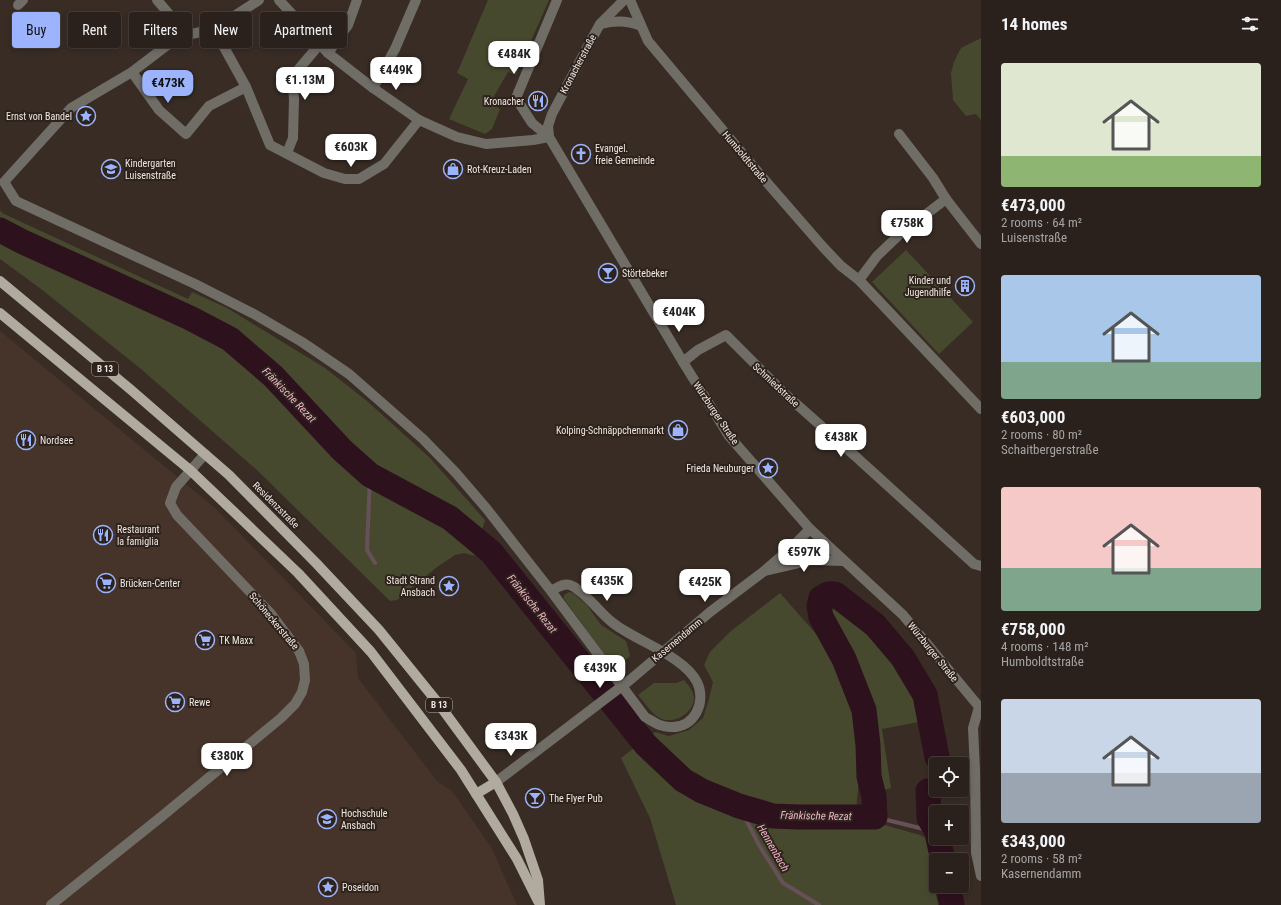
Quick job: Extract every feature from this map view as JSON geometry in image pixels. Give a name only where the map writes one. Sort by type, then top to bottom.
[{"type":"main road","name":"Residenzstraße","points":[[0,281],[124,384],[229,475],[316,563],[379,630],[438,703],[496,782]]},
{"type":"main road","name":"B 13","points":[[0,313],[190,470],[298,573],[372,652],[455,761],[517,859],[540,905]]},
{"type":"main road","name":"B 13","points":[[496,782],[524,838],[538,880],[540,905]]},
{"type":"main road","points":[[476,794],[496,782]]},
{"type":"street","points":[[157,0],[167,12]]},
{"type":"street","points":[[240,12],[259,0]]},
{"type":"street","points":[[279,0],[290,12]]},
{"type":"street","points":[[328,54],[348,25],[357,0]]},
{"type":"street","points":[[373,88],[396,49],[416,0]]},
{"type":"street","name":"Würzburger Straße","points":[[557,0],[516,98],[532,123],[549,137],[683,362],[729,436],[810,529],[903,615],[980,708]]},
{"type":"street","name":"Kronacherstraße","points":[[549,137],[548,126],[552,114],[589,44],[600,24],[624,0]]},
{"type":"street","name":"Humboldtstraße","points":[[630,0],[648,41],[763,178],[832,257],[859,280],[981,409]]},
{"type":"street","points":[[600,24],[611,21],[622,21],[632,22],[641,26]]},
{"type":"street","points":[[164,48],[132,72],[68,110],[4,182],[16,201],[196,284],[254,314],[302,342],[349,374],[423,439],[456,473],[486,508],[551,591],[645,717],[659,725],[672,728],[683,725],[694,717],[701,704],[701,693],[697,682],[688,670],[674,659],[614,624],[586,596],[571,585],[561,585],[551,591]]},
{"type":"street","points":[[224,48],[246,87],[270,145],[324,173],[345,179],[359,179],[384,164],[419,120]]},
{"type":"street","points":[[287,153],[293,138],[294,99],[292,77],[316,48]]},
{"type":"street","points":[[322,48],[373,88],[419,120],[457,137],[486,144],[533,140],[549,137]]},
{"type":"street","points":[[132,72],[159,110],[186,134],[209,106],[246,87]]},
{"type":"street","points":[[899,134],[981,244]]},
{"type":"street","points":[[859,280],[877,256],[946,199]]},
{"type":"street","name":"Schmiedstraße","points":[[683,362],[698,350],[726,335],[785,394],[977,565]]},
{"type":"street","name":"Schöneckerstraße","points":[[51,905],[281,718],[295,704],[302,692],[305,680],[304,664],[299,651],[271,614],[177,515],[170,503],[176,487],[205,454]]},
{"type":"street","name":"Kasernendamm","points":[[496,782],[630,680],[710,612],[763,572],[794,546],[810,529]]},
{"type":"street","name":"Kasernendamm","points":[[763,572],[812,560],[844,561]]},
{"type":"street","points":[[980,708],[973,728],[976,853],[981,876]]},
{"type":"shaded area","name":"Brücken-Center","points":[[0,331],[215,508],[356,653],[358,678],[437,781],[452,791],[491,847],[517,905],[0,905]]},
{"type":"green space","points":[[488,0],[549,0],[516,75],[508,72],[490,103],[500,109],[492,129],[485,134],[449,119],[468,79],[457,73]]},
{"type":"green space","points":[[981,38],[981,120],[976,114],[966,116],[953,100],[951,73],[954,62],[961,48]]},
{"type":"green space","points":[[0,210],[2,213],[188,299],[192,292],[227,308],[325,368],[367,401],[430,458],[485,520],[475,556],[464,553],[455,555],[437,567],[397,600],[390,601],[257,470],[141,369],[41,289],[0,259]]},
{"type":"green space","points":[[906,250],[973,322],[939,354],[872,282]]},
{"type":"green space","points":[[569,592],[573,593],[587,605],[601,625],[626,641],[630,656],[615,669],[564,599],[564,595]]},
{"type":"green space","points":[[780,593],[825,644],[856,710],[862,742],[855,823],[874,822],[920,835],[929,840],[929,845],[933,845],[933,853],[929,853],[929,893],[936,893],[938,905],[676,905],[650,818],[621,758],[655,732],[669,736],[689,730],[703,718],[713,682],[704,665],[710,652],[731,631]]},
{"type":"green space","points":[[838,607],[867,626],[919,698],[924,721],[882,729],[891,788],[878,792],[869,695],[830,618],[831,610]]},
{"type":"green space","points":[[684,680],[692,691],[694,699],[693,704],[687,713],[678,719],[667,720],[658,717],[638,695],[654,683],[676,683]]},
{"type":"waterway","name":"Fränkische Rezat","points":[[0,230],[190,318],[230,339],[273,376],[342,450],[370,475],[450,518],[491,552],[646,745],[683,780],[702,791],[739,806],[773,816],[875,817],[874,797],[869,776],[868,745],[864,710],[844,659],[821,617],[819,606],[821,598],[828,594],[835,594],[875,625],[903,658],[925,695],[937,757]]},
{"type":"waterway","points":[[370,475],[367,550],[375,563]]},
{"type":"waterway","name":"Fränkische Rezat","points":[[928,791],[929,818]]},
{"type":"waterway","name":"Hennenbach","points":[[739,806],[759,845],[783,883],[819,905]]},
{"type":"waterway","points":[[875,817],[929,830]]},
{"type":"waterway","name":"Fränkische Rezat","points":[[940,845],[941,853]]},
{"type":"waterway","name":"Fränkische Rezat","points":[[949,893],[952,905]]},
{"type":"place","name":"Kronacher","points":[[538,101]]},
{"type":"place","name":"Ernst von Bandel","points":[[86,116]]},
{"type":"place","name":"Evangel. freie Gemeinde","points":[[581,154]]},
{"type":"place","name":"Kindergarten Luisenstraße","points":[[111,169]]},
{"type":"place","name":"Rot-Kreuz-Laden","points":[[453,169]]},
{"type":"place","name":"Störtebeker","points":[[608,273]]},
{"type":"place","name":"Kinder und Jugendhilfe","points":[[965,286]]},
{"type":"place","name":"Kolping-Schnäppchenmarkt","points":[[678,430]]},
{"type":"place","name":"Nordsee","points":[[26,440]]},
{"type":"place","name":"Frieda Neuburger","points":[[768,468]]},
{"type":"place","name":"Restaurant la famiglia","points":[[103,535]]},
{"type":"place","name":"Brücken-Center","points":[[106,583]]},
{"type":"place","name":"Stadt Strand Ansbach","points":[[449,586]]},
{"type":"place","name":"TK Maxx","points":[[205,640]]},
{"type":"place","name":"Rewe","points":[[175,702]]},
{"type":"place","name":"The Flyer Pub","points":[[535,798]]},
{"type":"place","name":"Hochschule Ansbach","points":[[327,819]]},
{"type":"place","name":"Poseidon","points":[[328,887]]}]
